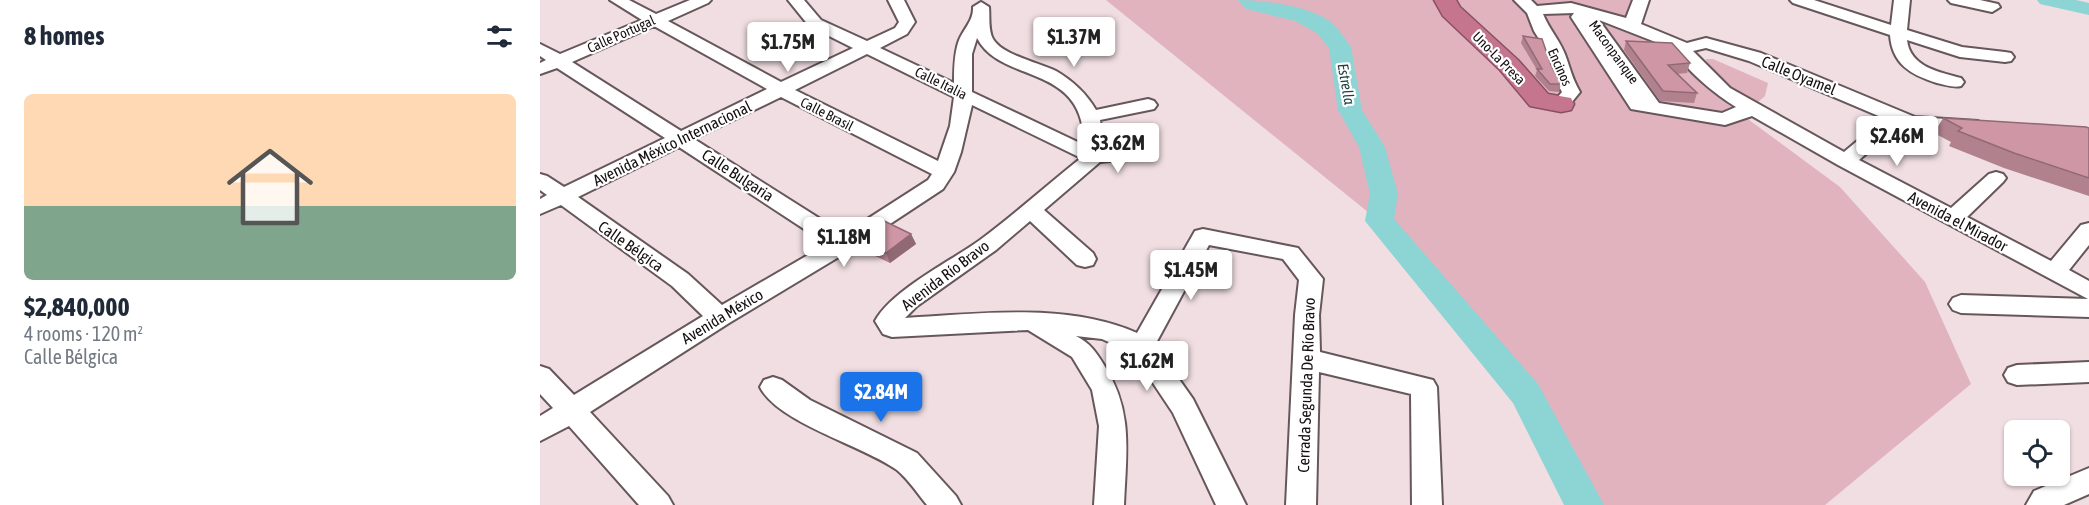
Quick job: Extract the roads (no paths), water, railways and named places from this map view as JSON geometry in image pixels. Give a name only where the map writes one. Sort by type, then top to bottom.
[{"type":"highway","name":"Uno-La Presa","points":[[1445,0],[1451,11],[1509,65],[1539,100],[1561,104]]},
{"type":"street","name":"Calle Brasil","points":[[618,0],[780,89],[944,172]]},
{"type":"street","name":"Calle Portugal","points":[[549,66],[703,0]]},
{"type":"street","name":"Calle Italia","points":[[796,0],[815,23],[1094,157]]},
{"type":"street","name":"Avenida México Internacional","points":[[540,207],[901,31],[907,22],[896,0]]},
{"type":"street","points":[[1632,28],[1635,12],[1641,0]]},
{"type":"street","points":[[1797,0],[1897,34],[1960,52],[2005,57]]},
{"type":"street","points":[[1902,0],[1897,34],[1903,59],[1911,67],[1925,74],[1955,81]]},
{"type":"street","points":[[1956,0],[1992,7]]},
{"type":"street","name":"Encinos","points":[[1528,5],[1557,55],[1560,72],[1571,92],[1561,104]]},
{"type":"street","points":[[1528,5],[1571,8],[1594,13],[1686,48]]},
{"type":"street","points":[[981,8],[984,38],[991,48],[1005,56],[1040,69],[1066,84],[1082,101],[1093,127],[1094,157],[1139,153]]},
{"type":"street","name":"Avenida México","points":[[540,430],[720,316],[844,244],[936,184],[944,172],[961,118],[963,94],[961,60],[970,30],[981,8]]},
{"type":"street","name":"Maconpanque","points":[[1579,17],[1590,17],[1596,29],[1652,106],[1637,105],[1579,17]]},
{"type":"street","name":"Calle Oyamel","points":[[1686,48],[1706,43],[1755,57],[1912,123],[1994,127]]},
{"type":"street","name":"Calle Bulgaria","points":[[540,48],[549,66],[681,138],[844,244]]},
{"type":"street","name":"Avenida el Mirador","points":[[1686,48],[1684,51],[1688,56],[1724,92],[1845,161],[2089,291]]},
{"type":"street","points":[[1090,117],[1148,105]]},
{"type":"street","points":[[1652,106],[1725,119],[1738,112],[1755,110]]},
{"type":"street","points":[[1845,161],[1875,136],[1912,123]]},
{"type":"street","name":"Avenida Río Bravo","points":[[1028,321],[892,328],[887,321],[909,300],[988,245],[1094,157]]},
{"type":"street","points":[[1953,218],[1996,178]]},
{"type":"street","name":"Calle Bélgica","points":[[540,180],[680,280],[720,316]]},
{"type":"street","points":[[1030,209],[1085,259]]},
{"type":"street","points":[[2055,273],[2089,230]]},
{"type":"street","name":"Cerrada Segunda De Río Bravo","points":[[1142,346],[1203,236],[1290,253],[1311,279],[1307,315],[1301,505]]},
{"type":"street","points":[[1961,304],[2089,309]]},
{"type":"street","points":[[1028,321],[1106,330],[1142,346],[1184,407],[1231,505]]},
{"type":"street","points":[[1028,321],[1081,350],[1105,389],[1113,426],[1109,505]]},
{"type":"street","points":[[1307,359],[1424,387],[1427,505]]},
{"type":"street","points":[[2017,375],[2089,372]]},
{"type":"street","points":[[545,383],[658,505]]},
{"type":"street","points":[[773,387],[801,408],[907,462],[939,503]]},
{"type":"street","points":[[2041,505],[2044,500],[2089,481]]},
{"type":"waterway","name":"Estrella","points":[[1248,0],[1253,5],[1302,16],[1325,28],[1340,47],[1350,110],[1372,147],[1384,194],[1379,221],[1526,394],[1584,505]]},
{"type":"waterway","points":[[2047,0],[2089,9]]}]
